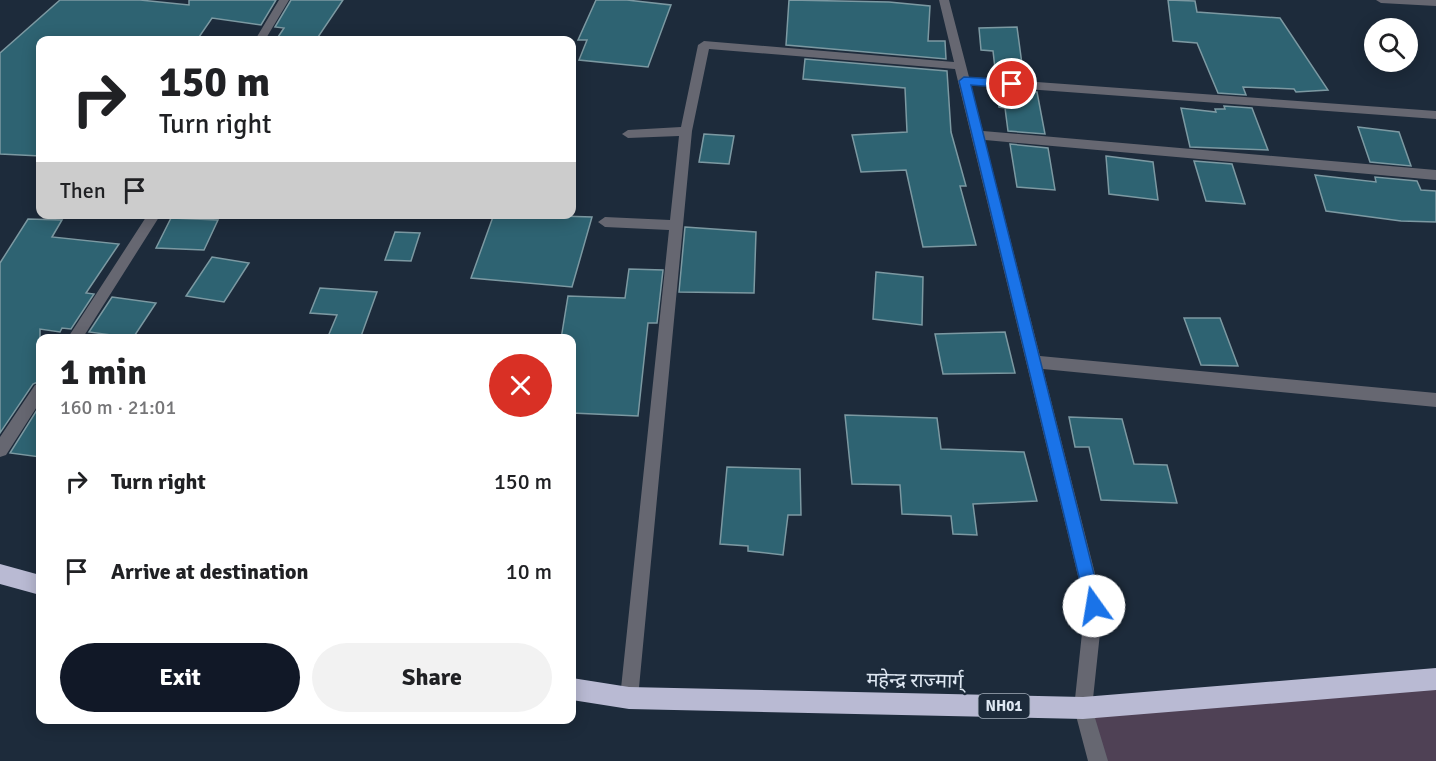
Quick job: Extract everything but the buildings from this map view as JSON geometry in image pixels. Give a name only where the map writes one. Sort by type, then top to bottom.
[{"type":"highway","points":[[0,574],[36,584]]},
{"type":"highway","name":"महेन्द्र राज्मार्ग्","points":[[576,690],[629,698],[1083,708],[1436,679]]},
{"type":"street","points":[[262,36],[284,0]]},
{"type":"street","points":[[944,0],[1094,606],[1083,708],[1098,761]]},
{"type":"street","points":[[1381,0],[1436,3]]},
{"type":"street","points":[[629,698],[686,131],[704,45],[963,73],[1436,115]]},
{"type":"street","points":[[628,134],[686,131]]},
{"type":"street","points":[[978,135],[1436,175]]},
{"type":"street","points":[[77,334],[152,219]]},
{"type":"street","points":[[605,222],[676,225]]},
{"type":"street","points":[[1035,362],[1436,400]]},
{"type":"street","points":[[0,450],[36,396]]},
{"type":"shaded area","points":[[1436,679],[1436,761],[1098,761],[1083,708]]},
{"type":"route","points":[[1012,84],[964,81],[1094,606]]}]
